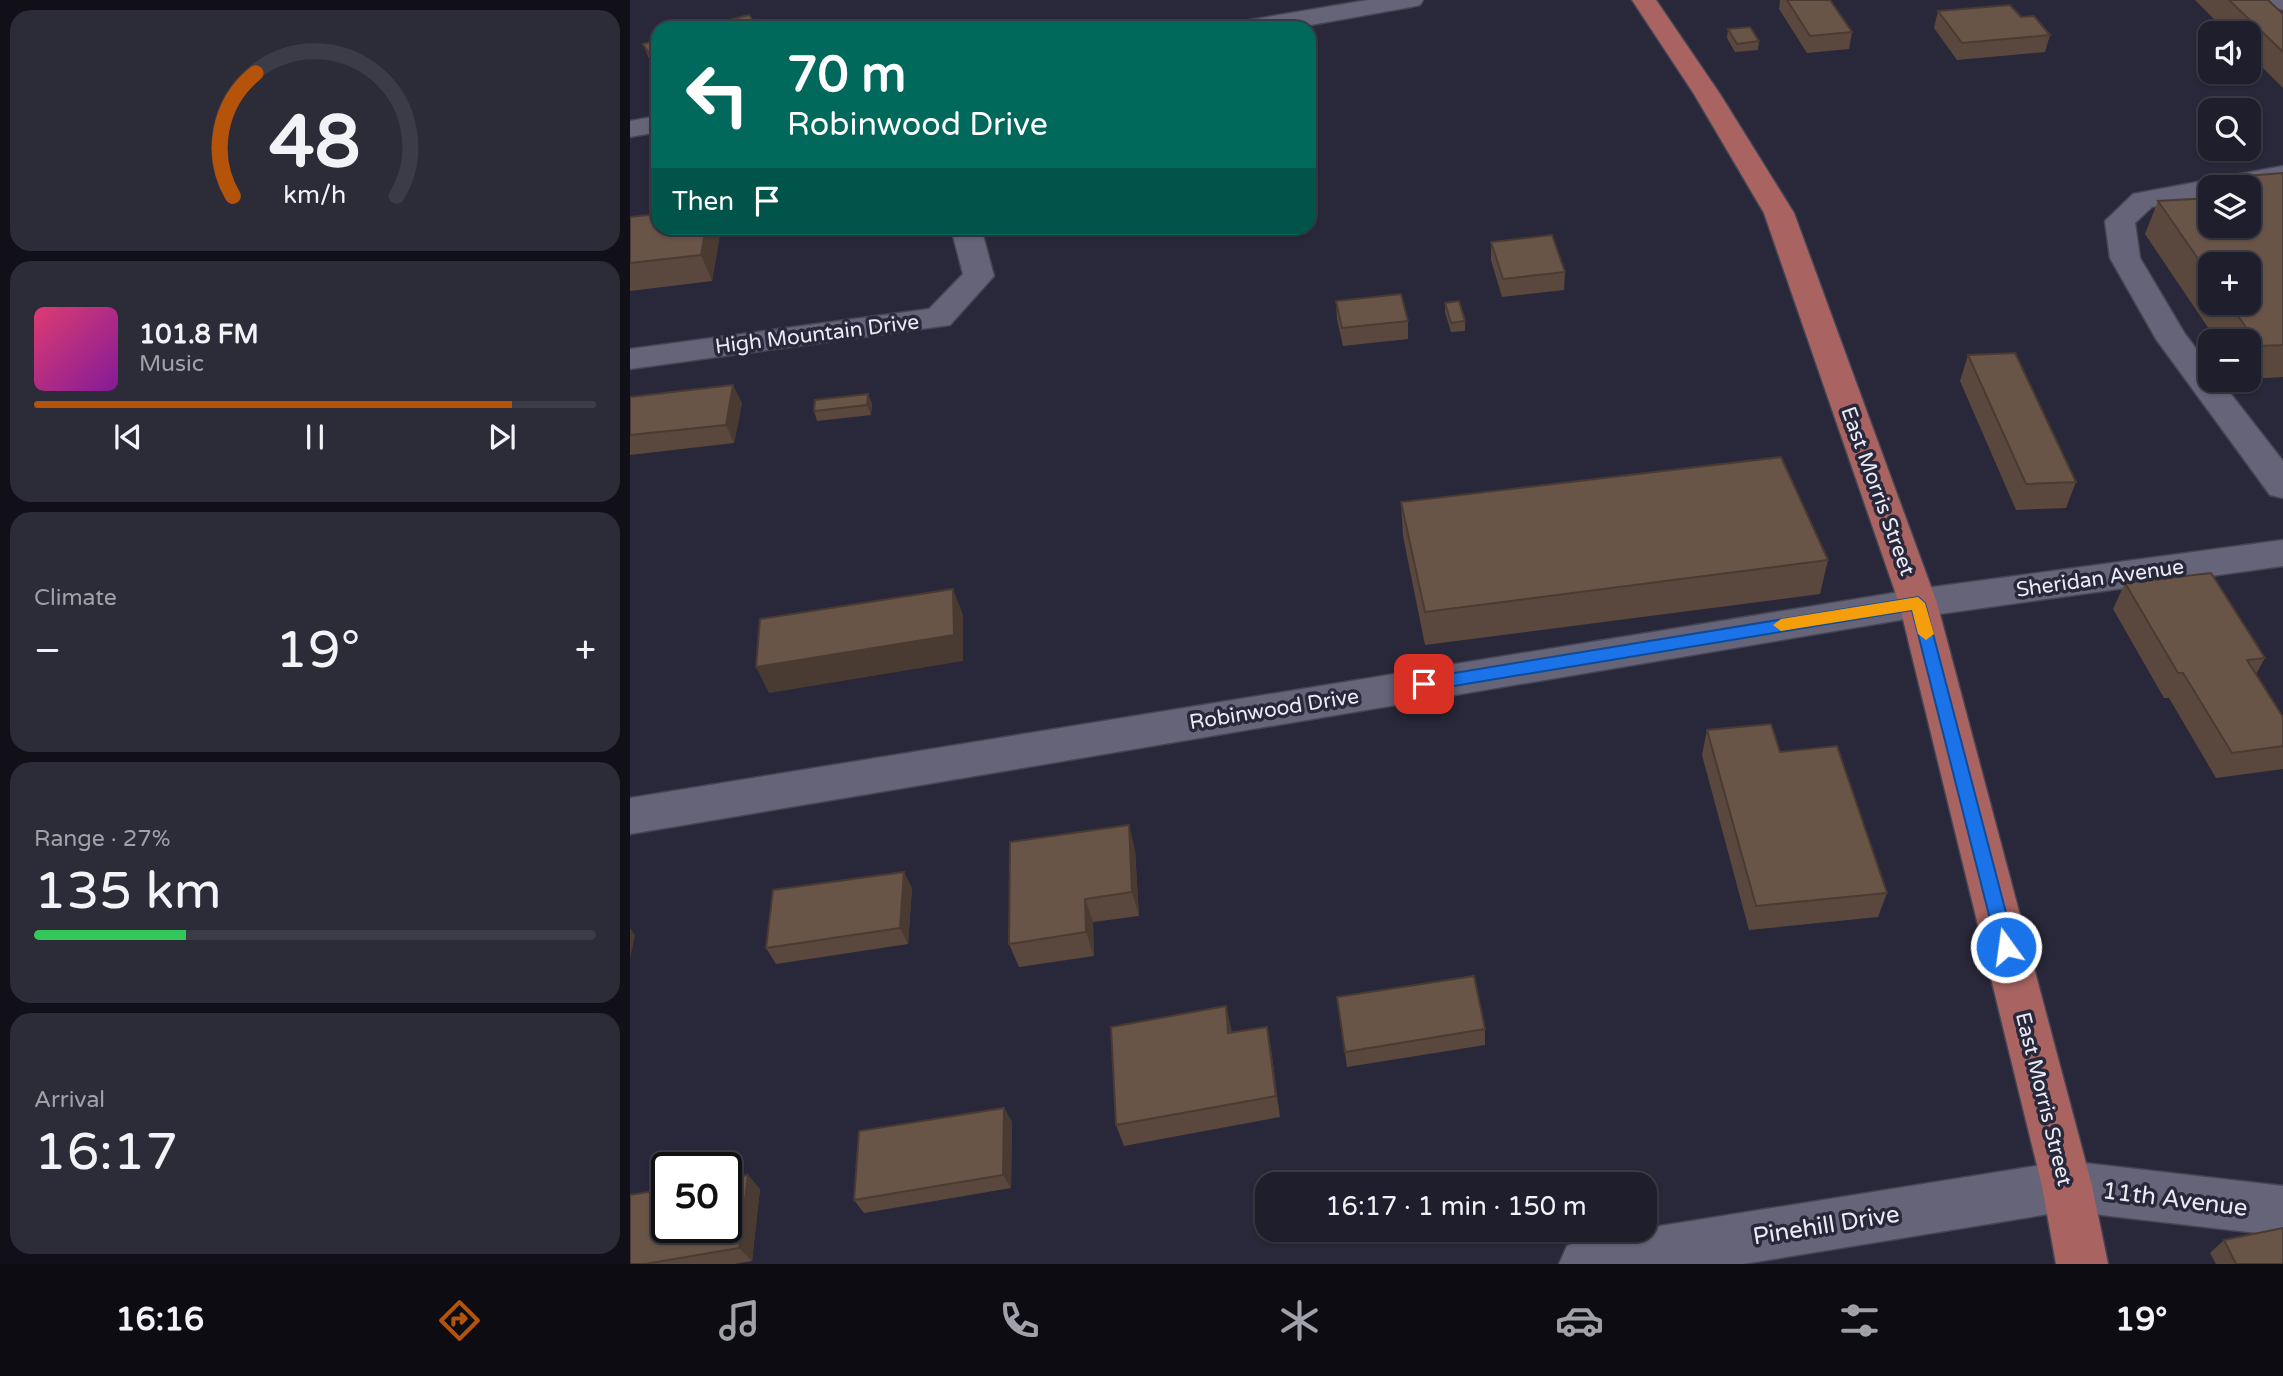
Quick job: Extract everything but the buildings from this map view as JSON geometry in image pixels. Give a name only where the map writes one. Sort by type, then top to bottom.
[{"type":"main road","name":"East Morris Street","points":[[1644,0],[1707,94],[1779,213],[1918,603],[2067,1186],[2082,1264]]},
{"type":"street","points":[[1290,21],[1411,0]]},
{"type":"street","points":[[630,129],[651,125]]},
{"type":"street","points":[[2261,179],[2283,175]]},
{"type":"street","points":[[2198,190],[2143,200],[2120,221],[2125,258],[2172,339],[2270,449],[2283,486]]},
{"type":"street","name":"High Mountain Drive","points":[[630,359],[939,318],[979,276],[968,235]]},
{"type":"street","name":"Sheridan Avenue","points":[[1918,603],[2283,553]]},
{"type":"street","name":"Robinwood Drive","points":[[630,816],[1918,603]]},
{"type":"street","name":"11th Avenue","points":[[2067,1186],[2283,1211]]},
{"type":"street","name":"Pinehill Drive","points":[[1585,1264],[2067,1186]]},
{"type":"slow traffic","points":[[1781,625],[1918,603],[1926,634]]},
{"type":"route","points":[[1424,684],[1918,603],[2006,947]]}]
